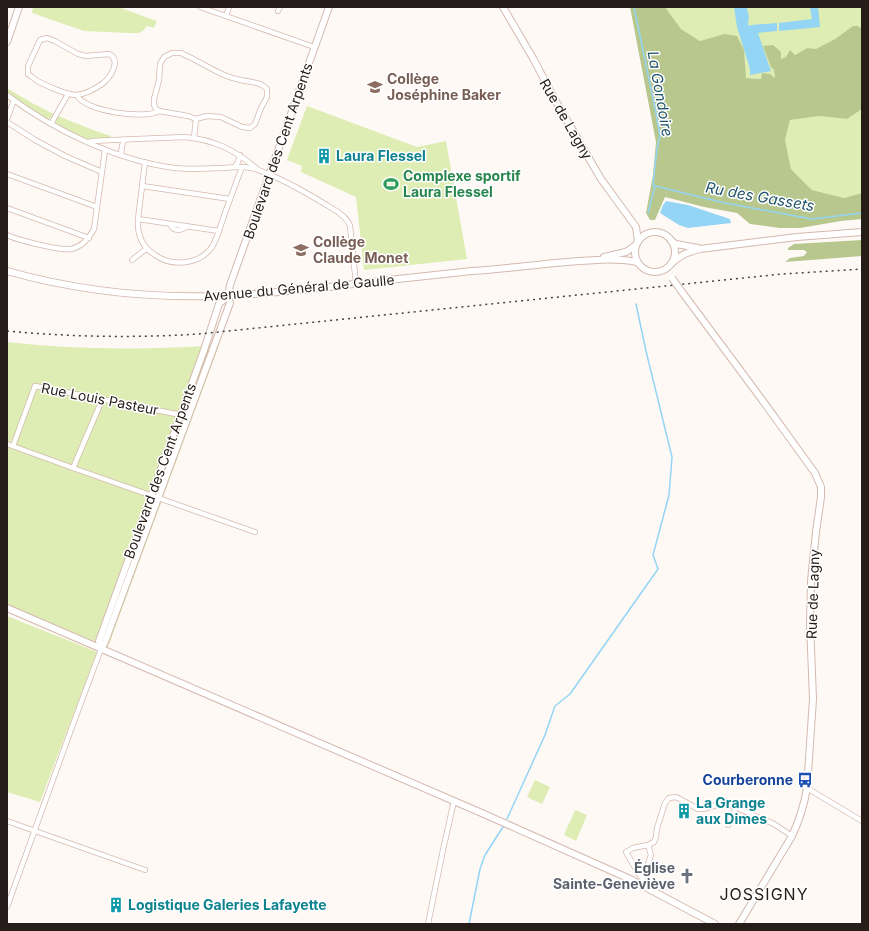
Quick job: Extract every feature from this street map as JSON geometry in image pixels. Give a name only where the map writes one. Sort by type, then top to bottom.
[{"type":"main road","points":[[7,42],[19,7]]},
{"type":"main road","name":"Boulevard des Cent Arpents","points":[[101,649],[99,641],[230,303],[228,296],[230,285],[329,7]]},
{"type":"main road","name":"Rue de Lagny","points":[[503,7],[601,179],[636,227],[637,243]]},
{"type":"main road","points":[[636,227],[650,233]]},
{"type":"main road","points":[[656,232],[667,236],[671,241],[675,251],[671,272],[672,278],[668,274],[647,271],[637,262],[635,253],[637,243],[645,235],[656,232]]},
{"type":"main road","points":[[660,272],[666,269],[678,257],[687,252],[700,249],[797,237],[862,232]]},
{"type":"main road","points":[[671,241],[683,246],[700,249]]},
{"type":"main road","name":"Avenue du Général de Gaulle","points":[[592,260],[626,252],[637,243]]},
{"type":"main road","name":"Avenue du Général de Gaulle","points":[[7,271],[64,284],[131,294],[228,296],[272,293],[592,260],[626,260],[637,262]]},
{"type":"main road","name":"Rue de Lagny","points":[[672,278],[816,474],[821,487],[811,581],[810,623],[813,699],[807,788],[803,809],[792,836],[739,924]]},
{"type":"main road","name":"Boulevard des Cent Arpents","points":[[155,496],[219,304],[228,296]]},
{"type":"main road","points":[[7,608],[484,814],[630,879],[715,924]]},
{"type":"street","points":[[200,7],[314,47]]},
{"type":"street","points":[[226,16],[229,7]]},
{"type":"street","points":[[47,38],[78,54],[86,56],[107,53],[112,55],[115,60],[114,67],[106,81],[92,90],[77,95],[68,94],[35,80],[28,74],[28,66],[40,40],[47,38]]},
{"type":"street","points":[[172,53],[181,53],[229,77],[262,84],[267,89],[267,97],[255,124],[250,128],[242,127],[221,117],[208,116],[196,118],[159,111],[154,106],[159,80],[160,64],[164,57],[172,53]]},
{"type":"street","points":[[51,124],[68,94]]},
{"type":"street","points":[[7,95],[51,124],[105,150],[121,155],[164,166],[189,169],[242,167],[257,169]]},
{"type":"street","points":[[77,95],[80,100],[88,104],[112,112],[148,115],[159,111]]},
{"type":"street","points":[[7,119],[14,100]]},
{"type":"street","points":[[194,138],[196,118]]},
{"type":"street","points":[[7,122],[35,140],[65,156],[102,172]]},
{"type":"street","points":[[89,142],[194,138],[219,144],[240,155],[257,169],[292,184],[338,212],[346,219],[350,226],[356,284]]},
{"type":"street","points":[[121,155],[124,140]]},
{"type":"street","points":[[7,235],[56,248],[71,249],[82,245],[89,238],[94,229],[105,150]]},
{"type":"street","points":[[236,167],[240,155]]},
{"type":"street","points":[[145,162],[137,227],[140,238],[146,249],[154,255],[165,261],[176,263],[191,261],[202,257],[212,247],[242,167]]},
{"type":"street","points":[[7,174],[97,206]]},
{"type":"street","points":[[142,186],[230,199]]},
{"type":"street","points":[[7,208],[89,238]]},
{"type":"street","points":[[138,219],[219,231]]},
{"type":"street","points":[[132,260],[146,249]]},
{"type":"street","name":"Rue Louis Pasteur","points":[[12,446],[35,386],[181,415]]},
{"type":"street","points":[[73,468],[102,400]]},
{"type":"street","points":[[7,444],[255,532]]},
{"type":"street","name":"Boulevard des Cent Arpents","points":[[7,907],[101,649]]},
{"type":"street","points":[[807,788],[862,821]]},
{"type":"street","points":[[644,879],[640,876],[626,852],[632,848],[652,844],[656,837],[657,828],[665,803],[669,798],[676,797],[698,809],[720,804],[728,804],[774,824],[792,836]]},
{"type":"street","points":[[428,924],[454,801]]},
{"type":"street","points":[[728,825],[735,809],[734,806]]},
{"type":"street","points":[[7,821],[145,870]]},
{"type":"street","points":[[644,887],[644,879],[651,855],[648,845]]},
{"type":"green space","points":[[33,7],[118,7],[157,21],[154,28],[147,26],[143,31],[138,33],[84,31],[32,13]]},
{"type":"green space","points":[[630,7],[665,7],[681,29],[700,41],[724,34],[737,36],[744,50],[746,78],[761,79],[762,73],[770,74],[775,78],[774,70],[771,67],[763,46],[773,45],[781,52],[781,59],[786,57],[790,50],[795,55],[807,48],[816,49],[835,39],[853,26],[858,26],[862,29],[862,109],[847,119],[820,116],[790,120],[785,140],[791,169],[812,190],[844,198],[862,193],[862,219],[800,228],[780,228],[750,224],[737,213],[704,207],[665,197],[655,220],[650,220],[646,213],[653,175],[656,142]]},
{"type":"green space","points":[[665,7],[862,7],[862,29],[858,26],[853,26],[816,50],[807,48],[795,55],[781,59],[774,70],[775,79],[762,73],[761,79],[745,78],[744,50],[724,34],[700,41],[681,29]]},
{"type":"green space","points":[[7,88],[54,114],[52,118],[47,119],[21,103],[7,92]]},
{"type":"green space","name":"Complexe sportif Laura Flessel","points":[[307,106],[417,147],[446,141],[467,259],[364,270],[356,197],[301,172],[302,166],[287,160]]},
{"type":"green space","points":[[862,109],[862,193],[844,198],[812,190],[791,169],[785,140],[790,120],[820,116],[847,119]]},
{"type":"green space","points":[[58,116],[111,136],[111,138],[88,140],[56,124],[56,119]]},
{"type":"green space","points":[[862,240],[862,256],[785,262],[790,258],[804,256],[807,252],[804,250],[788,250],[788,248],[794,244]]},
{"type":"green space","points":[[7,342],[87,348],[166,348],[219,345],[108,647],[7,605]]},
{"type":"green space","points":[[7,616],[97,652],[40,802],[7,792]]},
{"type":"green space","points":[[535,780],[550,787],[542,804],[527,797]]},
{"type":"green space","points":[[575,810],[587,815],[576,841],[564,835]]},
{"type":"water","points":[[734,7],[747,7],[749,26],[777,23],[777,31],[758,33],[771,71],[750,75],[750,69],[737,27]]},
{"type":"water","points":[[810,7],[818,7],[820,27],[779,31],[779,23],[812,19]]},
{"type":"water","points":[[666,201],[688,205],[730,219],[731,223],[688,228],[679,225],[660,213]]},
{"type":"waterway","name":"La Gondoire","points":[[634,7],[660,136],[657,148],[653,185],[655,186],[648,213]]},
{"type":"waterway","name":"Ru des Gassets","points":[[655,186],[725,203],[812,219],[862,213]]},
{"type":"waterway","points":[[507,819],[545,735],[555,706],[570,694],[658,569],[653,555],[669,495],[672,457],[636,304]]},
{"type":"waterway","points":[[469,924],[480,869],[485,855],[503,827]]},
{"type":"railway","points":[[7,331],[55,335],[103,336],[199,334],[782,274],[862,269]]},
{"type":"place","name":"Collège Joséphine Baker","points":[[375,87]]},
{"type":"place","name":"Laura Flessel","points":[[324,156]]},
{"type":"place","name":"Complexe sportif Laura Flessel","points":[[391,184]]},
{"type":"place","name":"Collège Claude Monet","points":[[301,250]]},
{"type":"place","name":"Courberonne","points":[[805,780]]},
{"type":"place","name":"La Grange aux Dimes","points":[[684,811]]},
{"type":"place","name":"Église Sainte-Geneviève","points":[[687,876]]},
{"type":"place","name":"Logistique Galeries Lafayette","points":[[116,905]]},
{"type":"district","name":"JOSSIGNY","points":[[764,894]]}]
